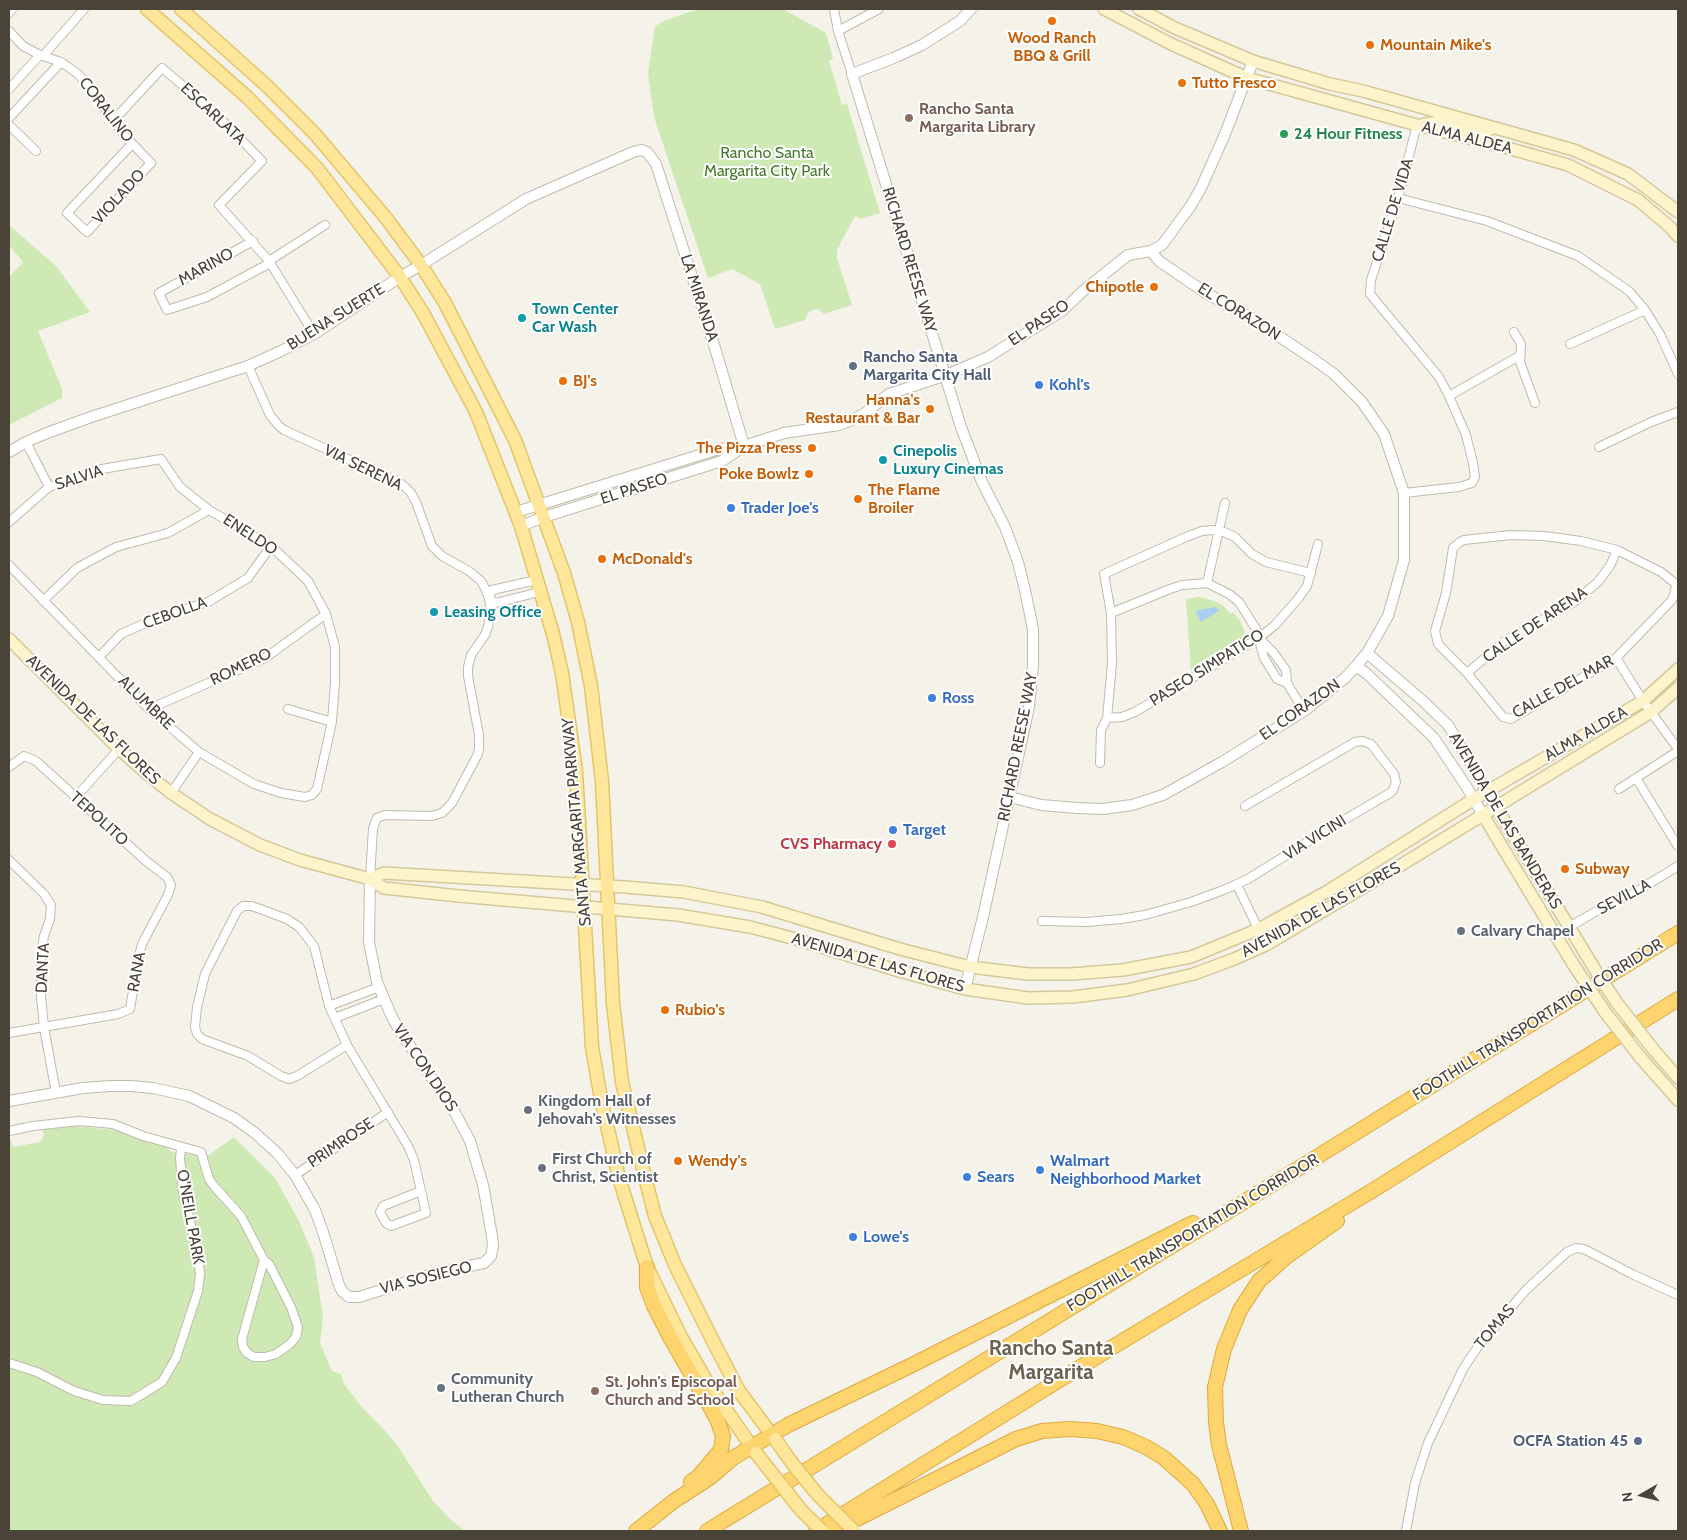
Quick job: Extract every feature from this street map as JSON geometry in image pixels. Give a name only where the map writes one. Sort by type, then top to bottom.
[{"type":"highway","name":"FOOTHILL TRANSPORTATION CORRIDOR","points":[[707,1531],[1678,933]]},
{"type":"highway","points":[[816,1531],[1111,1348],[1375,1189],[1678,999]]},
{"type":"highway","points":[[636,1531],[674,1501],[711,1477],[733,1458],[753,1450],[774,1437],[1207,1216],[1286,1170],[1299,1168]]},
{"type":"highway","points":[[1240,1531],[1219,1445],[1215,1407],[1215,1387],[1219,1367],[1233,1324],[1248,1295],[1270,1270],[1360,1206],[1375,1189]]},
{"type":"highway","points":[[648,1267],[647,1287],[654,1306],[717,1419],[723,1436],[721,1450],[698,1477],[683,1489],[674,1501]]},
{"type":"highway","points":[[833,1531],[1016,1439],[1042,1431],[1070,1428],[1096,1430],[1123,1437],[1146,1447],[1164,1458],[1194,1484],[1207,1504],[1220,1531]]},
{"type":"main road","name":"SANTA MARGARITA PARKWAY","points":[[147,9],[247,98],[317,168],[400,277],[423,313],[476,412],[516,512],[540,584],[565,691],[576,771],[592,1047],[619,1178],[648,1267],[681,1337],[710,1388],[753,1450],[801,1510],[822,1531]]},
{"type":"main road","name":"SANTA MARGARITA PARKWAY","points":[[182,9],[267,86],[320,140],[421,265],[445,302],[515,440],[564,573],[578,622],[591,686],[602,781],[613,1003],[622,1082],[655,1216],[675,1265],[739,1391],[818,1495],[854,1531]]},
{"type":"main road","name":"ALMA ALDEA","points":[[1104,9],[1171,44],[1247,78],[1568,165],[1638,200],[1678,236]]},
{"type":"main road","name":"ALMA ALDEA","points":[[1139,9],[1174,28],[1253,61],[1330,84],[1363,91],[1560,145],[1628,174],[1678,212]]},
{"type":"main road","points":[[1417,125],[1438,122],[1475,131],[1483,131],[1495,127]]},
{"type":"main road","name":"AVENIDA DE LAS FLORES","points":[[9,640],[119,749],[171,793],[210,819],[260,845],[300,860],[370,879],[384,888],[678,915],[750,927],[965,989],[1028,998],[1073,997],[1127,990],[1194,974],[1234,959],[1266,945],[1496,807]]},
{"type":"main road","name":"ALMA ALDEA","points":[[1487,792],[1643,701],[1678,669]]},
{"type":"main road","name":"ALMA ALDEA","points":[[1496,807],[1651,712],[1678,688]]},
{"type":"main road","name":"AVENIDA DE LAS FLORES","points":[[370,879],[384,873],[684,892],[762,907],[970,968],[1028,974],[1071,974],[1123,970],[1191,957],[1259,929],[1328,891],[1487,792]]},
{"type":"main road","name":"AVENIDA DE LAS BANDERAS","points":[[1496,807],[1617,1003],[1678,1078]]},
{"type":"main road","name":"AVENIDA DE LAS BANDERAS","points":[[1483,815],[1573,964],[1605,1012],[1640,1057],[1678,1100]]},
{"type":"main road","points":[[1562,944],[1572,932]]},
{"type":"street","points":[[9,13],[12,9]]},
{"type":"street","points":[[9,89],[84,9]]},
{"type":"street","points":[[834,9],[838,31],[852,74],[922,45],[960,21],[971,9]]},
{"type":"street","points":[[838,31],[879,9]]},
{"type":"street","name":"CORALINO","points":[[9,32],[20,43],[71,67],[86,82],[113,121],[132,144],[151,163]]},
{"type":"street","name":"EL PASEO","points":[[516,512],[719,449],[744,446],[784,434],[839,425],[864,414],[889,394],[944,376],[988,357],[1062,311],[1083,291],[1128,255],[1151,251],[1162,245],[1190,207],[1201,188],[1219,150],[1253,61]]},
{"type":"street","points":[[9,118],[61,62]]},
{"type":"street","name":"ESCARLATA","points":[[113,121],[162,68],[214,112],[262,161],[220,205],[253,241]]},
{"type":"street","name":"RICHARD REESE WAY","points":[[852,74],[944,376],[970,454],[1005,527],[1018,562],[1033,629],[1033,665],[1028,707],[1010,796],[965,989]]},
{"type":"street","points":[[9,125],[36,151]]},
{"type":"street","name":"CALLE DE VIDA","points":[[1417,125],[1398,198],[1371,280],[1370,294],[1438,377],[1449,396]]},
{"type":"street","name":"VIOLADO","points":[[132,144],[68,213],[87,232],[151,163]]},
{"type":"street","name":"BUENA SUERTE","points":[[9,452],[26,442],[91,417],[248,366],[314,334],[400,277],[526,199],[633,152],[642,150],[647,152]]},
{"type":"street","name":"LA MIRANDA","points":[[647,152],[656,164],[721,367],[744,446]]},
{"type":"street","points":[[1398,198],[1487,221],[1578,256],[1629,291],[1645,310],[1660,334],[1678,374]]},
{"type":"street","points":[[270,262],[325,224]]},
{"type":"street","points":[[253,241],[270,262],[314,334]]},
{"type":"street","name":"MARINO","points":[[253,241],[159,293],[167,310],[207,297],[270,262]]},
{"type":"street","name":"EL CORAZON","points":[[1010,796],[1050,806],[1103,809],[1132,805],[1163,795],[1222,762],[1304,711],[1345,678],[1356,666],[1388,616],[1404,560],[1404,494],[1384,434],[1362,402],[1334,374],[1250,317],[1206,293],[1159,261],[1151,251]]},
{"type":"street","points":[[1570,344],[1645,310]]},
{"type":"street","points":[[1514,332],[1521,344],[1519,356],[1534,403]]},
{"type":"street","points":[[1404,494],[1459,487],[1472,483],[1475,477],[1470,444],[1449,396],[1519,356]]},
{"type":"street","name":"VIA SERENA","points":[[248,366],[270,415],[284,430],[399,482],[405,487],[416,502],[432,546],[442,556],[469,571],[480,581],[489,599]]},
{"type":"street","points":[[1599,447],[1651,422],[1678,412]]},
{"type":"street","points":[[26,442],[49,487]]},
{"type":"street","name":"EL PASEO","points":[[521,526],[722,461],[744,446]]},
{"type":"street","name":"SALVIA","points":[[9,522],[49,487],[102,469],[161,459]]},
{"type":"street","name":"ENELDO","points":[[161,459],[180,487],[209,510],[271,546],[308,581],[326,614],[335,647],[332,722],[317,789],[312,795]]},
{"type":"street","points":[[1207,583],[1225,503]]},
{"type":"street","points":[[43,601],[77,568],[116,547],[168,533],[209,510]]},
{"type":"street","points":[[1100,763],[1101,730],[1107,718],[1112,664],[1111,613],[1104,574],[1202,531],[1211,530],[1235,537],[1252,554],[1266,562],[1311,573]]},
{"type":"street","points":[[1467,672],[1438,644],[1435,631],[1446,593],[1453,548],[1460,542],[1511,535],[1544,536],[1581,541],[1617,550]]},
{"type":"street","name":"PASEO SIMPATICO","points":[[1107,718],[1122,717],[1135,712],[1259,638],[1275,625],[1307,586],[1318,544]]},
{"type":"street","name":"CEBOLLA","points":[[99,657],[121,634],[159,616],[208,602],[248,578],[271,546]]},
{"type":"street","name":"CALLE DEL MAR","points":[[1467,672],[1503,717],[1512,719],[1616,658],[1672,600],[1676,592],[1676,584],[1661,572],[1617,550]]},
{"type":"street","name":"CALLE DE ARENA","points":[[1467,672],[1505,642],[1574,602],[1598,582],[1610,566],[1617,550]]},
{"type":"street","name":"ALUMBRE","points":[[9,565],[149,709],[199,752],[254,784],[282,793],[305,797],[312,795]]},
{"type":"street","points":[[370,879],[373,828],[377,818],[385,814],[432,816],[442,813],[452,803],[478,754],[480,735],[468,676],[468,667],[471,655],[485,635],[488,627],[491,610],[489,599],[492,590],[532,581],[540,584],[536,592],[496,603],[489,599]]},
{"type":"street","points":[[1111,613],[1170,589],[1207,583],[1229,594],[1239,602],[1248,615],[1259,638],[1264,658],[1277,679],[1288,683]]},
{"type":"street","name":"ROMERO","points":[[149,709],[265,658],[326,614]]},
{"type":"street","points":[[1259,638],[1273,652],[1286,670],[1288,683],[1304,711]]},
{"type":"street","name":"AVENIDA DE LAS BANDERAS","points":[[1366,652],[1448,725],[1496,807]]},
{"type":"street","points":[[1616,658],[1643,701],[1678,750],[1619,789]]},
{"type":"street","name":"AVENIDA DE LAS BANDERAS","points":[[1356,666],[1434,738],[1483,815]]},
{"type":"street","points":[[288,709],[332,722]]},
{"type":"street","name":"VIA VICINI","points":[[1042,921],[1087,922],[1145,916],[1237,885],[1390,793],[1396,782],[1394,774],[1371,744],[1362,741],[1355,742],[1244,806]]},
{"type":"street","points":[[75,798],[119,749]]},
{"type":"street","points":[[171,793],[199,752]]},
{"type":"street","name":"TEPOLITO","points":[[9,767],[24,756],[36,761],[146,861],[167,877],[171,884]]},
{"type":"street","points":[[1636,778],[1678,845]]},
{"type":"street","name":"DANTA","points":[[9,860],[44,894],[51,905],[42,954],[41,996],[44,1027],[56,1093]]},
{"type":"street","name":"SEVILLA","points":[[1572,932],[1614,901],[1629,896],[1678,866]]},
{"type":"street","name":"VIA CON DIOS","points":[[370,879],[369,942],[371,960],[379,988],[399,1030],[453,1109],[470,1141],[483,1185],[492,1236],[491,1256]]},
{"type":"street","name":"RANA","points":[[44,1027],[118,1014],[130,1008],[135,973],[142,944],[168,895],[171,884]]},
{"type":"street","points":[[1237,885],[1266,945]]},
{"type":"street","points":[[347,1046],[297,1076],[288,1079],[248,1056],[202,1038],[197,1034],[195,1027],[197,1007],[204,974],[237,911],[243,906],[252,906],[287,919],[307,935],[314,946],[329,1006],[347,1046],[408,1146],[414,1160],[426,1213],[391,1226],[386,1223],[380,1212],[383,1206],[421,1191]]},
{"type":"street","points":[[329,1006],[379,988]]},
{"type":"street","points":[[335,1018],[384,999]]},
{"type":"street","points":[[9,1033],[44,1027]]},
{"type":"street","points":[[9,1101],[110,1086],[153,1088],[189,1096],[216,1108],[255,1133],[277,1153],[295,1175]]},
{"type":"street","name":"PRIMROSE","points":[[295,1175],[388,1112]]},
{"type":"street","name":"O'NEILL PARK","points":[[9,1131],[33,1126],[79,1121],[113,1124],[180,1148],[201,1152],[209,1179],[242,1216],[264,1260]]},
{"type":"street","name":"O'NEILL PARK","points":[[9,1363],[37,1372],[74,1391],[103,1400],[131,1401],[162,1382],[176,1358],[184,1337],[198,1291],[200,1274],[198,1256],[183,1192],[180,1148]]},
{"type":"street","name":"VIA SOSIEGO","points":[[295,1175],[315,1210],[339,1285],[342,1291],[349,1297],[359,1297],[439,1272],[484,1264],[491,1256]]},
{"type":"street","name":"TOMAS","points":[[1406,1531],[1415,1483],[1428,1443],[1463,1369],[1479,1345],[1526,1290],[1567,1252],[1576,1248],[1584,1249],[1678,1295]]},
{"type":"street","points":[[264,1260],[269,1264],[291,1307],[298,1328],[296,1337],[290,1344],[276,1354],[265,1357],[247,1353],[243,1347],[242,1339],[264,1260]]},
{"type":"green space","name":"Rancho Santa Margarita City Park","points":[[699,9],[783,9],[826,33],[833,59],[829,61],[842,105],[847,104],[880,213],[861,219],[855,216],[837,250],[837,258],[852,305],[824,314],[818,309],[812,310],[807,314],[805,320],[775,329],[760,284],[732,269],[708,278],[654,117],[648,74],[655,26],[666,20]]},
{"type":"green space","points":[[9,225],[56,266],[90,312],[38,331],[62,389],[62,398],[9,425],[9,277],[23,262],[9,245]]},
{"type":"green space","points":[[1199,597],[1223,605],[1230,614],[1233,612],[1240,621],[1245,633],[1244,637],[1197,664],[1191,671],[1186,599]]},
{"type":"green space","points":[[76,1126],[116,1130],[132,1137],[165,1146],[172,1152],[196,1155],[209,1155],[234,1137],[275,1178],[299,1221],[314,1257],[323,1318],[320,1343],[332,1371],[341,1374],[344,1384],[360,1405],[399,1448],[433,1501],[450,1519],[465,1531],[9,1531],[9,1135],[13,1147],[40,1142],[44,1135],[42,1128]]},
{"type":"water","points":[[1216,607],[1219,611],[1201,622],[1196,612],[1198,610]]},
{"type":"place","name":"Wood Ranch BBQ & Grill","points":[[1052,21]]},
{"type":"place","name":"Mountain Mike's","points":[[1370,45]]},
{"type":"place","name":"Tutto Fresco","points":[[1182,83]]},
{"type":"place","name":"Rancho Santa Margarita Library","points":[[909,118]]},
{"type":"place","name":"24 Hour Fitness","points":[[1284,134]]},
{"type":"place","name":"Chipotle","points":[[1154,287]]},
{"type":"place","name":"Town Center Car Wash","points":[[522,318]]},
{"type":"place","name":"Rancho Santa Margarita City Hall","points":[[853,366]]},
{"type":"place","name":"BJ's","points":[[563,381]]},
{"type":"place","name":"Kohl's","points":[[1039,385]]},
{"type":"place","name":"Hanna's Restaurant & Bar","points":[[930,409]]},
{"type":"place","name":"The Pizza Press","points":[[812,448]]},
{"type":"place","name":"Cinepolis Luxury Cinemas","points":[[883,460]]},
{"type":"place","name":"Poke Bowlz","points":[[809,474]]},
{"type":"place","name":"The Flame Broiler","points":[[858,499]]},
{"type":"place","name":"Trader Joe's","points":[[731,508]]},
{"type":"place","name":"McDonald's","points":[[602,559]]},
{"type":"place","name":"Leasing Office","points":[[434,612]]},
{"type":"place","name":"Ross","points":[[932,698]]},
{"type":"place","name":"Target","points":[[893,830]]},
{"type":"place","name":"CVS Pharmacy","points":[[892,844]]},
{"type":"place","name":"Subway","points":[[1565,869]]},
{"type":"place","name":"Calvary Chapel","points":[[1461,931]]},
{"type":"place","name":"Rubio's","points":[[665,1010]]},
{"type":"place","name":"Kingdom Hall of Jehovah's Witnesses","points":[[528,1110]]},
{"type":"place","name":"Wendy's","points":[[678,1161]]},
{"type":"place","name":"First Church of Christ, Scientist","points":[[542,1168]]},
{"type":"place","name":"Walmart Neighborhood Market","points":[[1040,1170]]},
{"type":"place","name":"Sears","points":[[967,1177]]},
{"type":"place","name":"Lowe's","points":[[853,1237]]},
{"type":"place","name":"Community Lutheran Church","points":[[441,1388]]},
{"type":"place","name":"St. John's Episcopal Church and School","points":[[595,1391]]},
{"type":"place","name":"OCFA Station 45","points":[[1638,1441]]},
{"type":"district","name":"Rancho Santa Margarita","points":[[1051,1361]]}]
